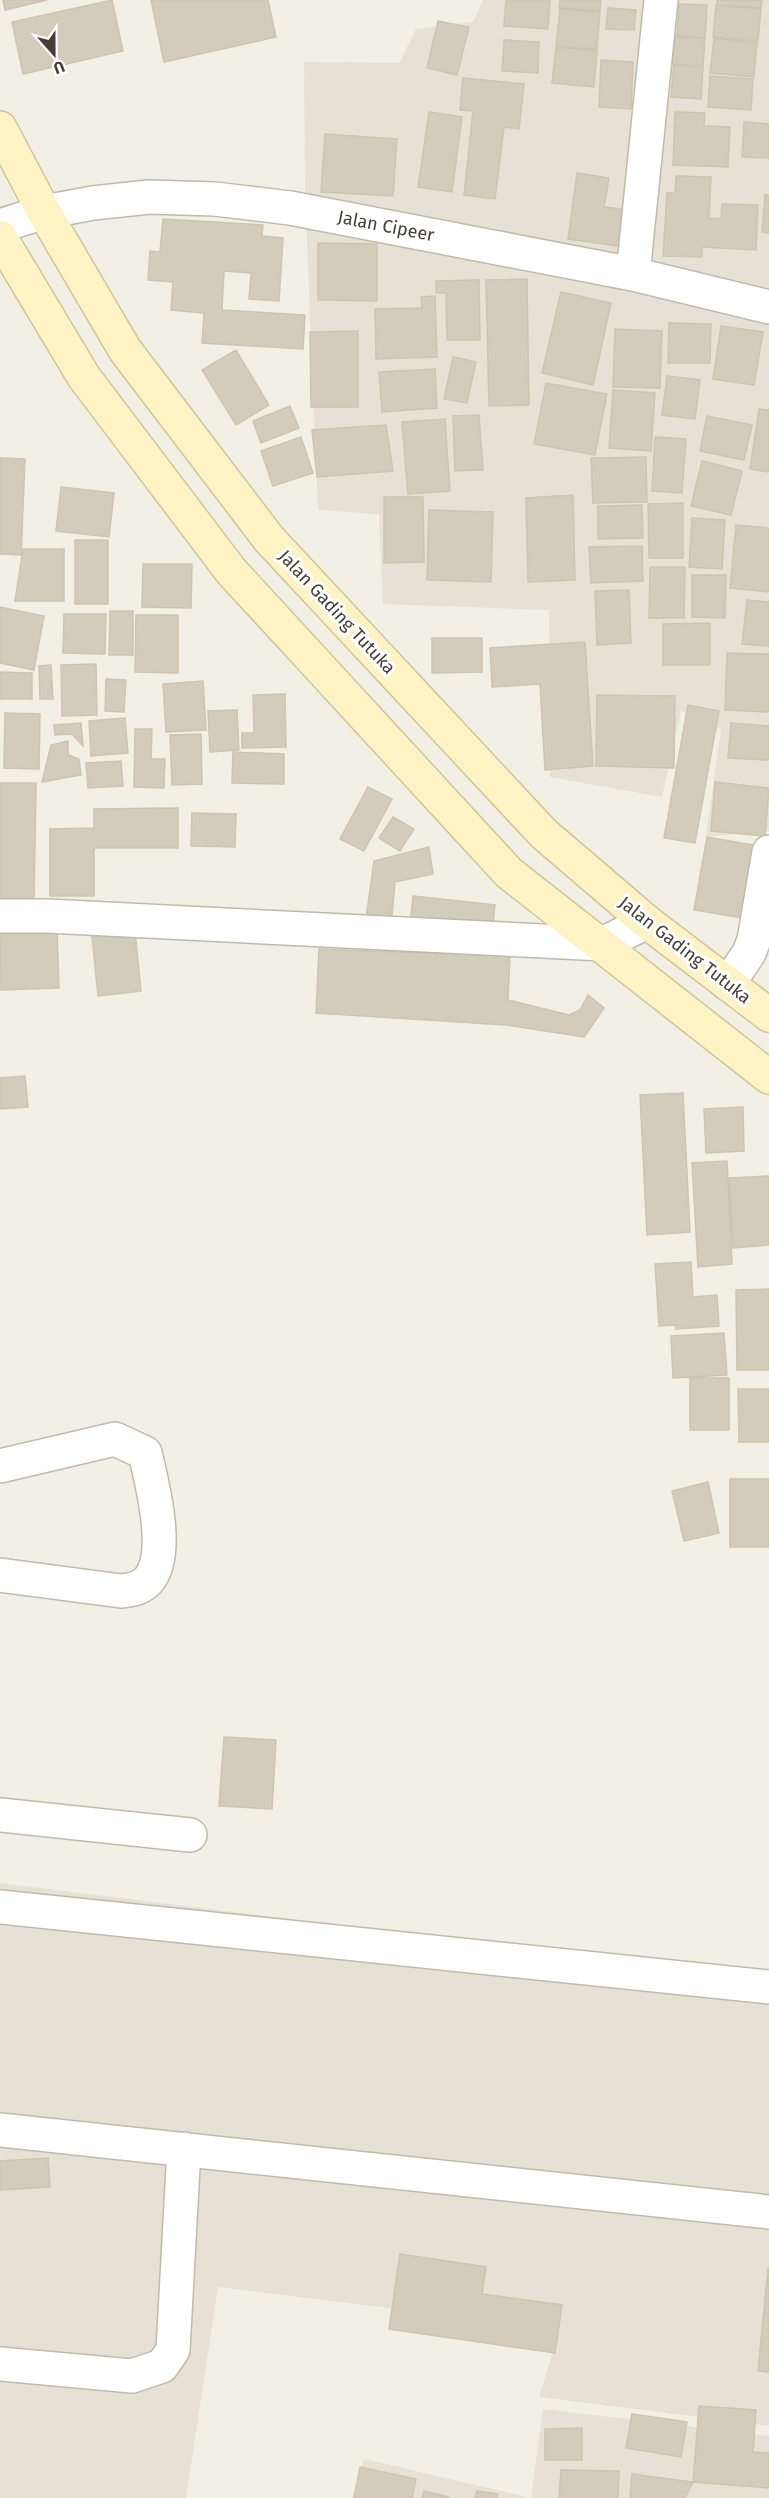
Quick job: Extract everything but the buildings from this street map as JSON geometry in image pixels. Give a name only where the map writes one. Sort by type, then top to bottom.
[{"type":"main road","name":"Jalan Gading Tutuka","points":[[0,128],[44,212],[125,350],[269,539],[544,834],[647,922],[769,1015]]},
{"type":"main road","points":[[0,237],[84,377],[231,571],[509,873],[769,1077]]},
{"type":"street","points":[[633,274],[661,0]]},
{"type":"street","name":"Jalan Cipeer","points":[[0,226],[44,212],[93,202],[149,197],[215,199],[290,208],[633,274],[769,308]]},
{"type":"street","points":[[728,984],[749,953],[754,940],[769,852]]},
{"type":"street","points":[[0,916],[48,916],[602,944],[647,922]]},
{"type":"street","points":[[0,1466],[115,1439],[145,1453],[156,1500],[159,1553],[151,1578],[138,1589],[121,1591],[0,1575]]},
{"type":"street","points":[[0,1815],[190,1835]]},
{"type":"street","points":[[0,1907],[769,1987]]},
{"type":"street","points":[[0,2130],[769,2212]]},
{"type":"street","points":[[0,2364],[132,2376],[162,2366],[173,2350],[184,2149]]},
{"type":"shaded area","points":[[483,0],[769,0],[769,831],[706,837],[721,729],[681,711],[662,797],[550,777],[549,610],[383,604],[379,514],[318,510],[305,192],[304,62],[399,63],[416,29],[473,22]]},
{"type":"shaded area","points":[[0,1883],[769,1978],[769,2426],[539,2397],[560,2329],[218,2287],[186,2498],[0,2498]]},
{"type":"shaded area","points":[[543,2409],[769,2436],[769,2498],[531,2498]]},
{"type":"shaded area","points":[[364,2459],[531,2498],[352,2498]]}]
